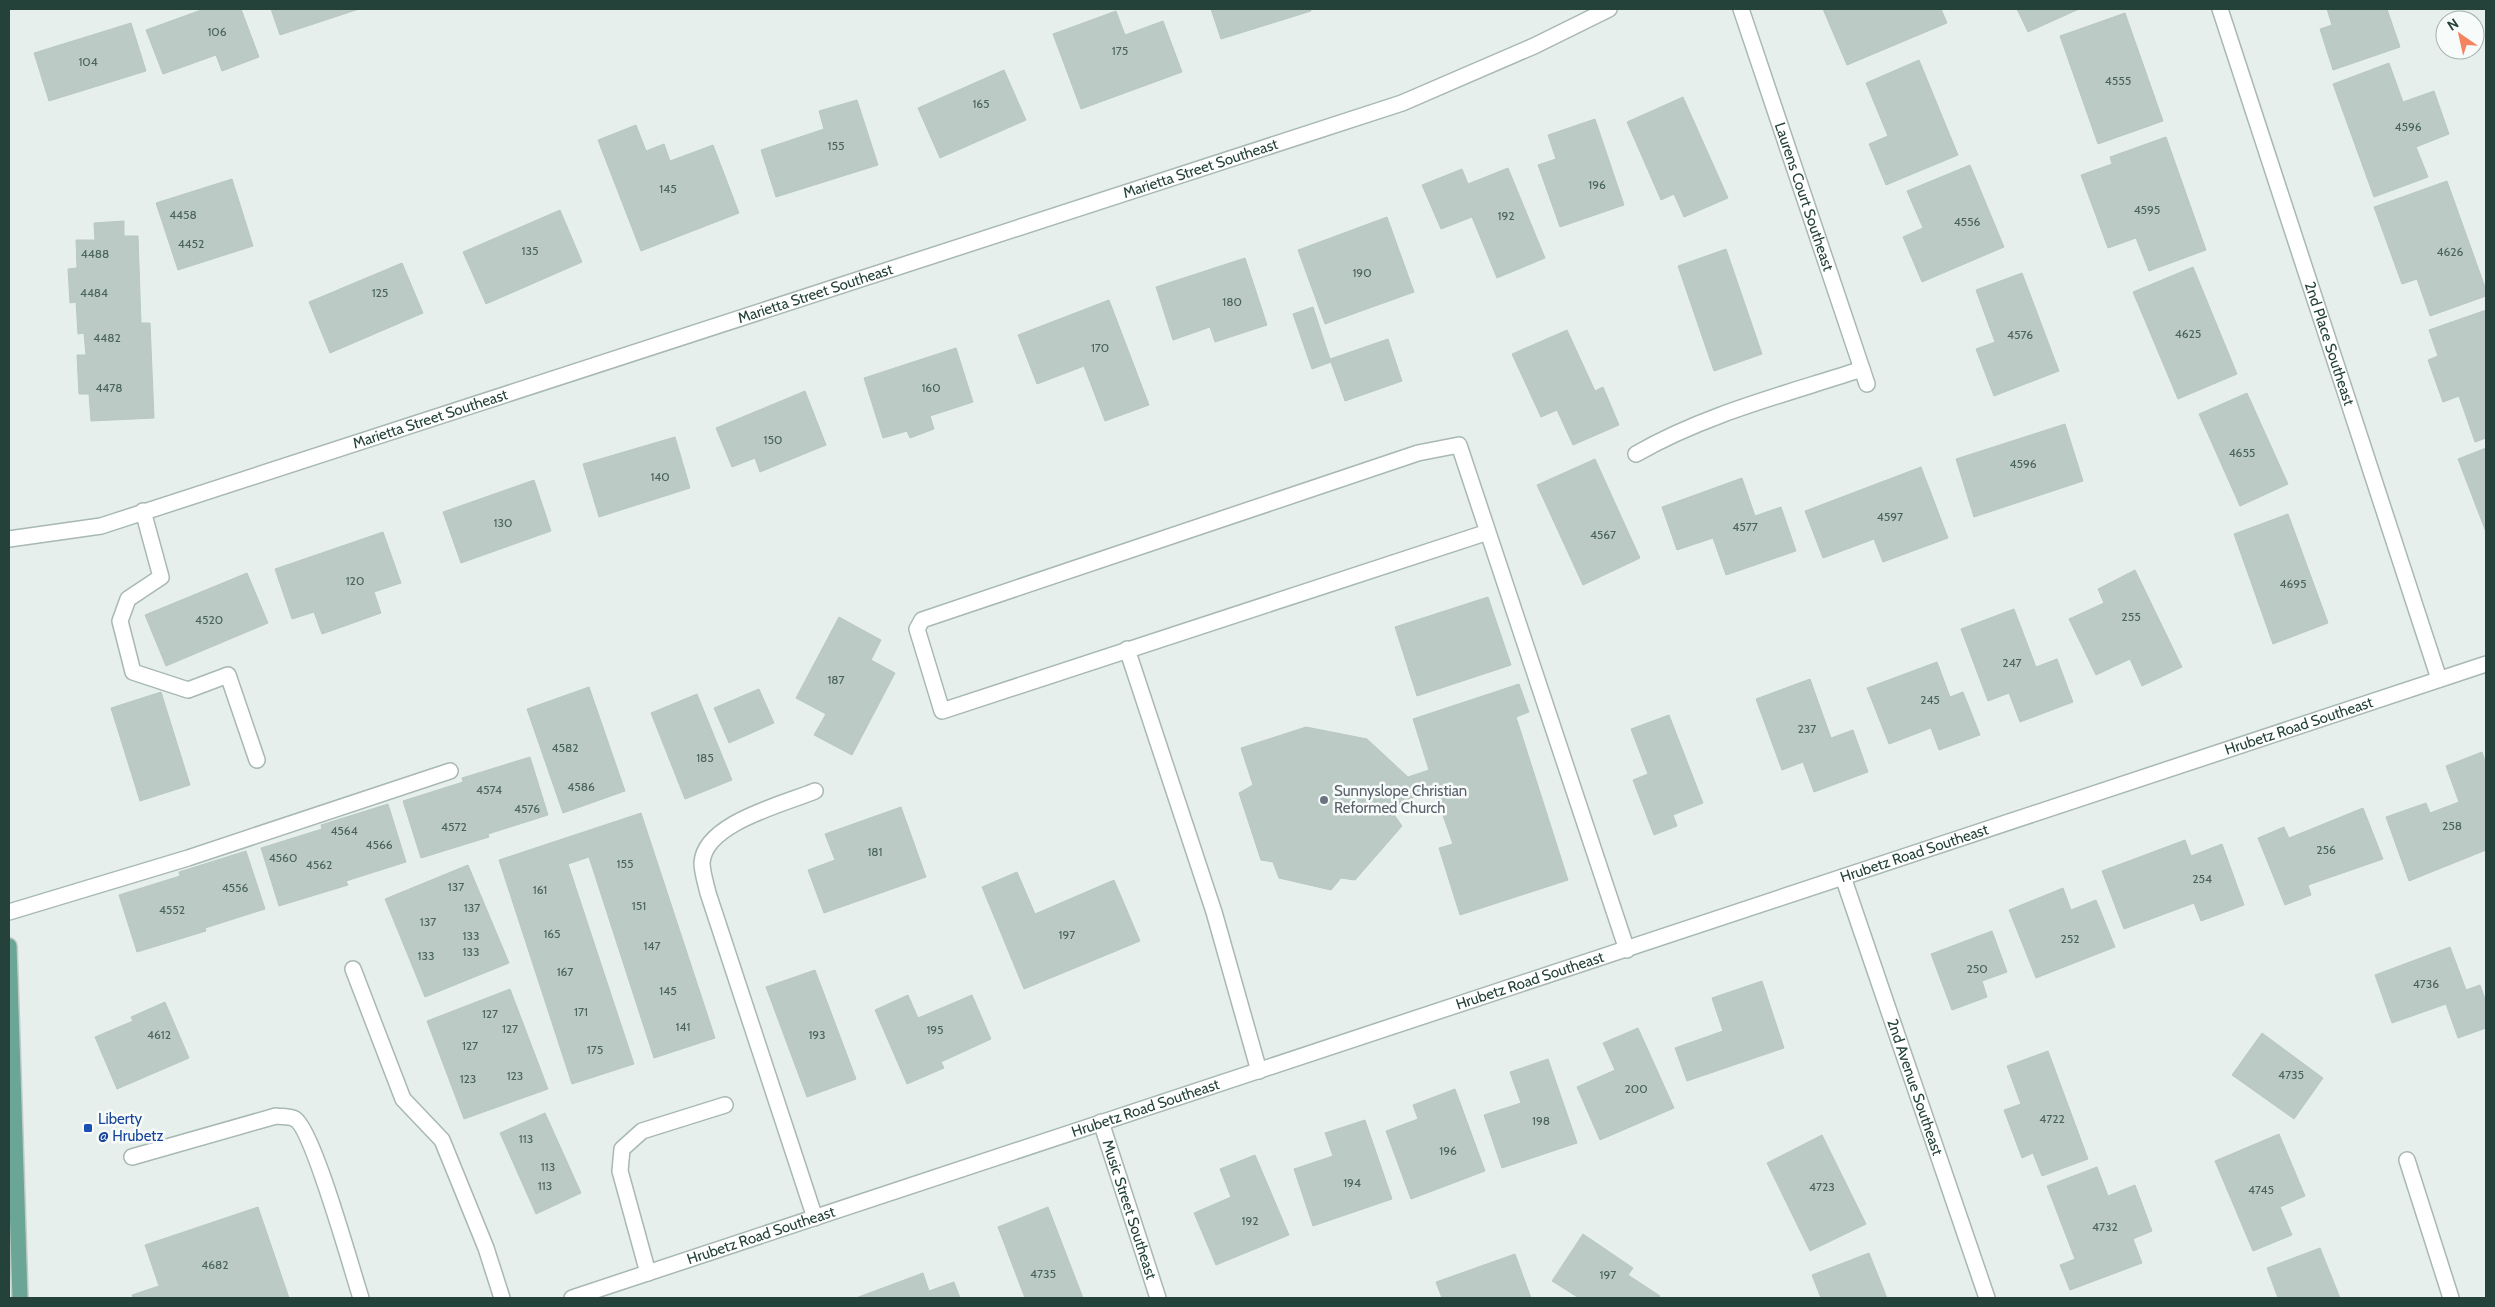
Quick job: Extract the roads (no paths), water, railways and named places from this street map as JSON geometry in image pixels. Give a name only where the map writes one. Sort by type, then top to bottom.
[{"type":"main road","points":[[9,946],[11,1075],[20,1298]]},
{"type":"street","name":"Marietta Street Southeast","points":[[9,539],[101,526],[1402,103],[1534,46],[1609,9]]},
{"type":"street","name":"Laurens Court Southeast","points":[[1741,9],[1867,384]]},
{"type":"street","name":"2nd Place Southeast","points":[[2220,9],[2439,679]]},
{"type":"street","points":[[1636,454],[1668,436],[1702,423],[1862,369]]},
{"type":"street","points":[[1488,532],[942,711],[917,629],[922,620],[1418,453],[1459,445],[1488,532],[1626,950]]},
{"type":"street","points":[[144,512],[161,577],[128,599],[120,621],[133,672],[188,690],[228,675],[257,760]]},
{"type":"street","points":[[1127,649],[1214,912],[1259,1070]]},
{"type":"street","name":"Hrubetz Road Southeast","points":[[572,1298],[2486,664]]},
{"type":"street","points":[[9,912],[188,858],[450,771]]},
{"type":"street","points":[[815,791],[731,825],[708,842],[702,863],[708,893],[815,1218]]},
{"type":"street","name":"2nd Avenue Southeast","points":[[1843,877],[1987,1298]]},
{"type":"street","points":[[353,969],[403,1100],[442,1140],[486,1248],[502,1298]]},
{"type":"street","points":[[648,1273],[620,1171],[622,1149],[642,1131],[725,1105]]},
{"type":"street","points":[[132,1157],[276,1116],[294,1118],[303,1128],[314,1152],[361,1298]]},
{"type":"street","name":"Music Street Southeast","points":[[1101,1122],[1158,1298]]},
{"type":"street","points":[[2407,1160],[2451,1298]]},
{"type":"place","name":"Sunnyslope Christian Reformed Church","points":[[1324,800]]},
{"type":"place","name":"Liberty @ Hrubetz","points":[[88,1128]]}]
